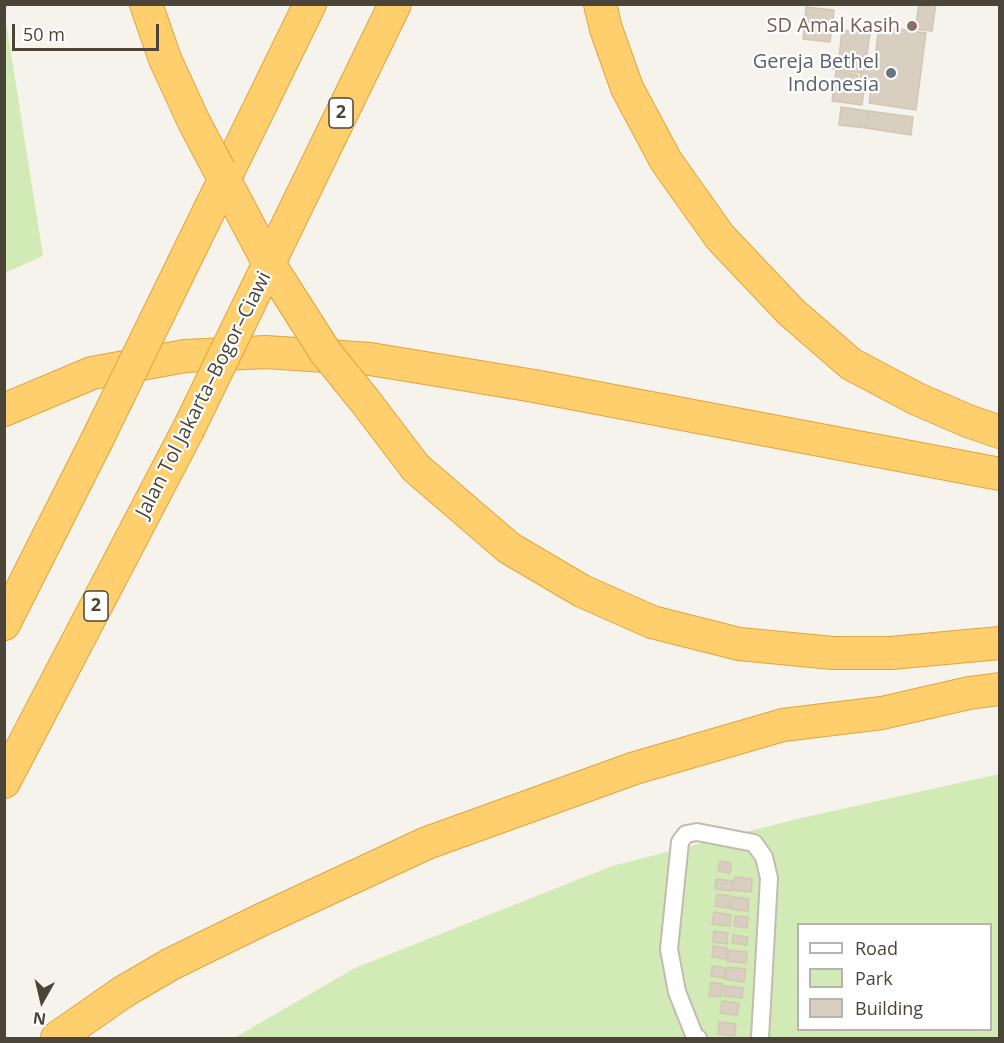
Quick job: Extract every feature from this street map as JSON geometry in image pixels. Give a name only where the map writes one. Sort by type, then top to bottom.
[{"type":"highway","points":[[146,4],[165,59],[194,123],[268,262],[326,353],[416,468],[509,548],[582,591],[652,622],[739,644],[833,653],[891,653],[999,643]]},
{"type":"highway","points":[[4,624],[96,442],[310,4]]},
{"type":"highway","name":"Jalan Tol Jakarta–Bogor–Ciawi","points":[[4,782],[188,430],[394,4]]},
{"type":"highway","points":[[600,4],[606,29],[627,88],[666,161],[720,237],[790,312],[851,364],[917,399],[999,432]]},
{"type":"highway","points":[[4,410],[92,373],[185,356],[266,352],[370,359],[534,386],[999,474]]},
{"type":"highway","points":[[57,1038],[123,992],[171,964],[283,909],[427,843],[635,768],[783,725],[882,713],[969,693],[999,689]]},
{"type":"street","points":[[698,1038],[695,1037],[677,992],[669,949],[680,842],[686,834],[697,832],[754,843],[764,856],[769,878],[760,1038]]},
{"type":"green space","points":[[4,9],[43,256],[5,273],[4,273]]},
{"type":"green space","points":[[999,774],[999,1038],[234,1038],[355,968],[612,866],[797,819]]},
{"type":"building","points":[[919,4],[936,4],[932,31],[915,29]]},
{"type":"building","points":[[806,7],[834,10],[830,42],[803,39]]},
{"type":"building","name":"Gereja Bethel Indonesia","points":[[879,26],[926,33],[916,110],[869,103],[872,82],[860,80],[863,63],[874,65]]},
{"type":"building","points":[[842,30],[870,34],[866,61],[839,57]]},
{"type":"building","points":[[834,59],[861,63],[860,73],[833,69]]},
{"type":"building","points":[[836,71],[858,75],[857,82],[865,84],[862,105],[832,101]]},
{"type":"building","points":[[841,107],[868,111],[866,128],[839,125]]},
{"type":"building","points":[[868,111],[913,117],[911,135],[866,128]]},
{"type":"building","points":[[720,861],[731,863],[730,873],[718,871]]},
{"type":"building","points":[[735,877],[752,879],[751,892],[733,890]]},
{"type":"building","points":[[716,879],[733,881],[731,891],[715,889]]},
{"type":"building","points":[[717,894],[730,896],[729,908],[715,906]]},
{"type":"building","points":[[732,897],[749,899],[748,911],[731,909]]},
{"type":"building","points":[[714,912],[731,915],[730,926],[712,924]]},
{"type":"building","points":[[735,916],[748,917],[747,928],[734,926]]},
{"type":"building","points":[[714,931],[728,933],[727,944],[713,942]]},
{"type":"building","points":[[733,935],[748,937],[747,945],[732,943]]},
{"type":"building","points":[[713,946],[727,948],[726,959],[712,957]]},
{"type":"building","points":[[728,950],[747,952],[746,963],[727,961]]},
{"type":"building","points":[[712,966],[725,968],[724,978],[711,976]]},
{"type":"building","points":[[727,967],[746,969],[744,982],[725,979]]},
{"type":"building","points":[[711,982],[723,984],[721,997],[709,996]]},
{"type":"building","points":[[725,986],[743,988],[742,998],[724,996]]},
{"type":"building","points":[[722,1001],[739,1003],[737,1015],[720,1013]]},
{"type":"building","points":[[719,1022],[736,1024],[735,1036],[718,1034]]},
{"type":"place","name":"SD Amal Kasih","points":[[912,26]]},
{"type":"place","name":"Gereja Bethel Indonesia","points":[[891,73]]}]
